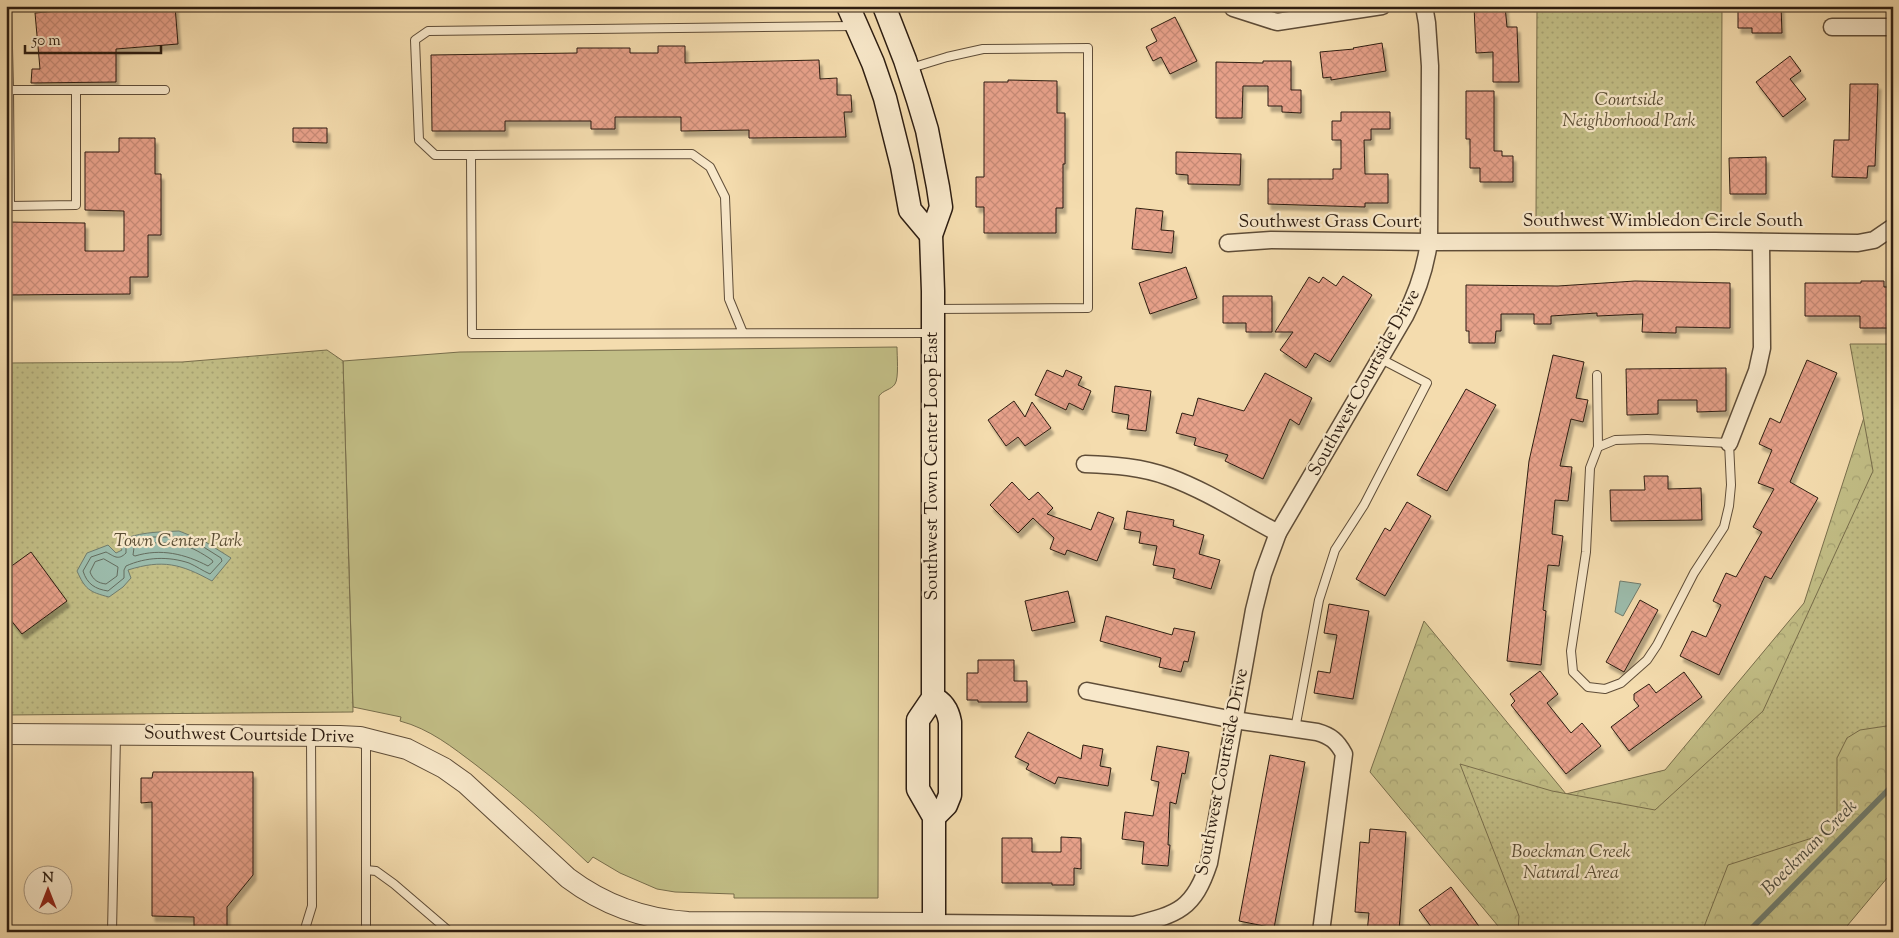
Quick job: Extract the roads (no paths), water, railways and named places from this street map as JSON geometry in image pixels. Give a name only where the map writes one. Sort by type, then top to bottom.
[{"type":"main road","name":"Southwest Town Center Loop East","points":[[884,6],[908,69],[926,130],[941,206],[931,235],[933,309],[933,698]]},
{"type":"main road","points":[[853,16],[885,98],[902,166],[910,210],[931,235]]},
{"type":"main road","points":[[934,817],[946,805],[950,795],[950,722],[943,704],[933,698],[918,720],[918,789],[934,817],[934,927]]},
{"type":"street","points":[[1233,8],[1277,22],[1382,6]]},
{"type":"street","name":"Southwest Courtside Drive","points":[[6,734],[366,738],[407,749],[444,768],[465,783],[568,878],[601,900],[648,917],[712,927],[1099,928],[1134,925],[1166,917],[1180,910],[1203,883],[1209,863],[1256,601],[1263,574],[1278,533],[1405,316],[1418,290],[1430,242],[1430,66],[1424,6]]},
{"type":"street","points":[[1832,27],[1893,27]]},
{"type":"street","name":"Southwest Wimbledon Circle South","points":[[1430,242],[1715,241],[1858,243],[1874,240],[1893,227]]},
{"type":"street","name":"Southwest Grass Court","points":[[1228,243],[1270,240],[1430,242]]},
{"type":"street","points":[[1729,443],[1757,371],[1762,348],[1761,242]]},
{"type":"street","points":[[1086,464],[1123,466],[1168,477],[1201,492],[1278,533]]},
{"type":"street","points":[[1087,691],[1234,720],[1317,732],[1330,736],[1339,743],[1344,754],[1321,932]]},
{"type":"lane","points":[[7,6],[10,206],[76,205],[76,90]]},
{"type":"lane","points":[[743,333],[729,300],[725,197],[710,167],[692,154],[435,155],[420,140],[415,40],[428,31],[853,16]]},
{"type":"lane","points":[[908,69],[947,57],[983,49],[1088,48],[1088,308],[933,309]]},
{"type":"lane","points":[[9,90],[165,90]]},
{"type":"lane","points":[[471,155],[472,334],[933,333]]},
{"type":"lane","points":[[1295,728],[1319,600],[1335,550],[1364,505],[1427,383],[1380,359]]},
{"type":"lane","points":[[1597,375],[1598,447],[1590,468],[1586,552],[1571,651],[1573,672],[1588,687],[1605,689],[1620,683],[1647,660],[1667,628],[1694,573],[1724,527],[1729,506],[1731,484],[1729,443],[1647,439],[1615,440],[1598,447]]},
{"type":"lane","points":[[112,932],[116,734]]},
{"type":"lane","points":[[304,932],[312,906],[311,736]]},
{"type":"lane","points":[[366,738],[366,928],[369,932]]},
{"type":"lane","points":[[366,870],[376,871],[394,884],[450,932]]},
{"type":"water","points":[[179,531],[204,541],[231,558],[212,581],[181,567],[162,564],[152,565],[128,570],[131,578],[123,587],[109,597],[88,589],[77,571],[87,553],[108,545],[116,553],[122,550],[117,542],[132,536]]},
{"type":"water","points":[[1620,581],[1641,584],[1623,616],[1615,612]]},
{"type":"waterway","name":"Boeckman Creek","points":[[1748,932],[1893,785]]},
{"type":"park label","name":"Courtside Neighborhood Park","points":[[1629,111]]},
{"type":"park label","name":"Town Center Park","points":[[178,542]]},
{"type":"park label","name":"Boeckman Creek Natural Area","points":[[1571,863]]}]
